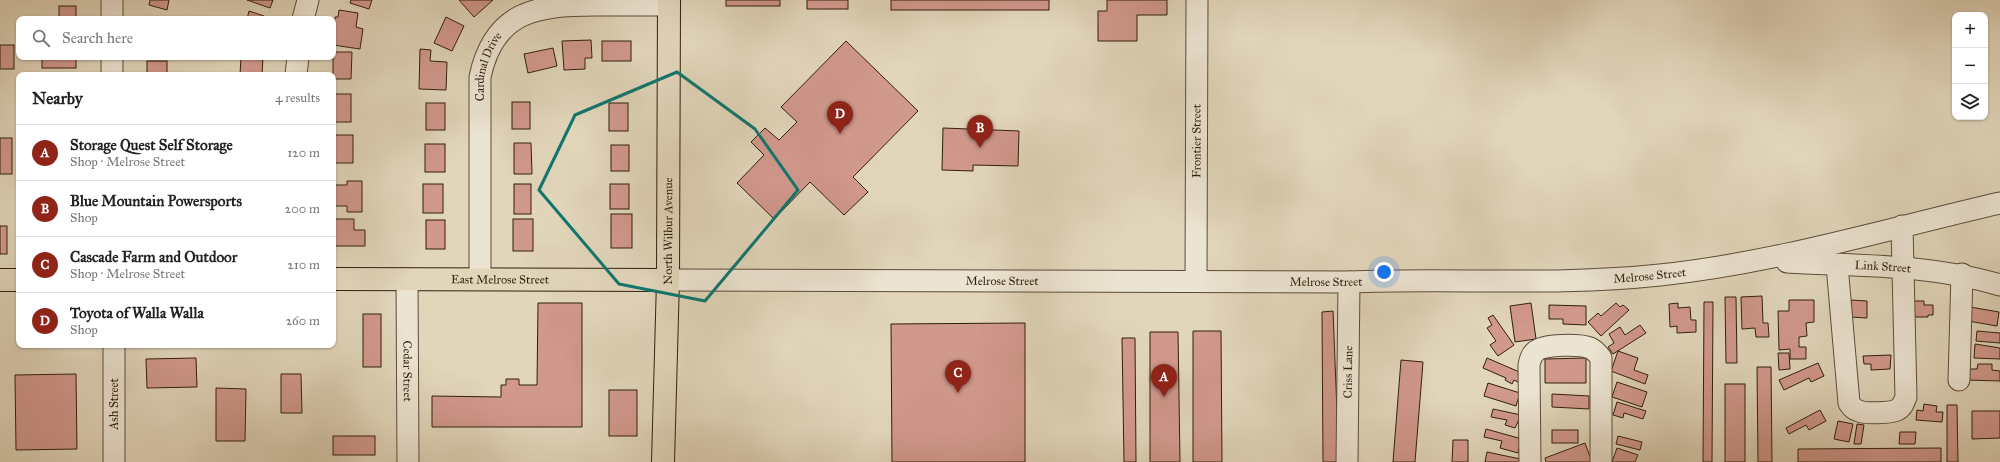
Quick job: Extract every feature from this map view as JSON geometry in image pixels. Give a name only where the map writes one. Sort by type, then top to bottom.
[{"type":"main road","name":"North Wilbur Avenue","points":[[663,462],[668,280],[669,2]]},
{"type":"main road","name":"East Melrose Street","points":[[336,279],[668,280]]},
{"type":"main road","points":[[0,280],[16,280]]},
{"type":"street","points":[[112,0],[112,16]]},
{"type":"street","points":[[304,16],[308,0]]},
{"type":"street","name":"Frontier Street","points":[[1196,281],[1197,0]]},
{"type":"street","name":"Cardinal Drive","points":[[480,279],[480,77],[484,61],[498,34],[516,18],[544,8],[565,5],[669,2]]},
{"type":"street","points":[[112,60],[112,72]]},
{"type":"street","points":[[296,72],[298,60]]},
{"type":"street","name":"Melrose Street","points":[[668,280],[1349,282],[1612,279],[1688,272],[1764,260],[2000,203]]},
{"type":"street","points":[[1837,265],[1847,394],[1853,409],[1860,412],[1890,412],[1898,410],[1903,405],[1906,397],[1902,226]]},
{"type":"street","name":"Link Street","points":[[1764,260],[1903,268],[1962,274],[2000,285]]},
{"type":"street","points":[[1959,380],[1962,274]]},
{"type":"street","name":"Cedar Street","points":[[407,279],[408,462]]},
{"type":"street","name":"Criss Lane","points":[[1347,462],[1349,282]]},
{"type":"street","points":[[1530,462],[1529,365],[1531,358],[1536,351],[1547,347],[1558,346],[1583,346],[1592,348],[1601,358],[1600,462]]},
{"type":"street","name":"Ash Street","points":[[114,348],[114,462]]},
{"type":"highlighted area","points":[[677,72],[755,129],[798,190],[705,301],[619,284],[539,190],[575,115]]},
{"type":"building","points":[[150,0],[169,0],[167,10],[149,5]]},
{"type":"building","points":[[247,0],[273,0],[270,8]]},
{"type":"building","points":[[351,0],[372,0],[369,9],[350,3]]},
{"type":"building","points":[[459,0],[493,0],[474,17]]},
{"type":"building","points":[[726,0],[780,0],[780,6],[726,6]]},
{"type":"building","points":[[807,0],[848,0],[848,9],[807,9]]},
{"type":"building","points":[[891,0],[1049,0],[1049,10],[891,10]]},
{"type":"building","points":[[1107,0],[1167,0],[1167,15],[1137,15],[1137,41],[1098,41],[1098,11],[1107,11]]},
{"type":"building","points":[[59,6],[76,6],[76,16],[59,16]]},
{"type":"building","points":[[339,10],[358,13],[356,27],[363,29],[360,49],[336,45],[336,17],[338,17]]},
{"type":"building","points":[[249,11],[264,16],[248,16]]},
{"type":"building","points":[[446,17],[464,26],[452,51],[434,43]]},
{"type":"building","points":[[591,40],[592,58],[585,58],[585,69],[564,70],[562,41]]},
{"type":"building","points":[[602,41],[631,41],[631,61],[602,61]]},
{"type":"building","points":[[846,41],[918,111],[853,177],[868,192],[844,215],[810,182],[774,219],[737,183],[764,155],[751,142],[765,128],[779,140],[797,122],[781,107]]},
{"type":"building","points":[[0,45],[14,45],[14,69],[0,69]]},
{"type":"building","points":[[553,48],[557,66],[528,73],[524,54]]},
{"type":"building","points":[[420,49],[431,50],[430,61],[447,62],[446,90],[419,89]]},
{"type":"building","points":[[336,52],[352,52],[351,79],[336,79],[336,72],[333,72],[333,60],[336,60]]},
{"type":"building","points":[[42,60],[76,60],[76,68],[42,68]]},
{"type":"building","points":[[241,60],[263,60],[262,72],[240,72]]},
{"type":"building","points":[[147,61],[167,61],[167,72],[147,72]]},
{"type":"building","points":[[336,94],[351,94],[351,122],[336,122]]},
{"type":"building","points":[[512,102],[530,102],[530,129],[512,129]]},
{"type":"building","points":[[426,103],[445,103],[445,130],[426,130]]},
{"type":"building","points":[[609,103],[628,103],[628,131],[609,131]]},
{"type":"building","points":[[943,128],[1019,131],[1018,166],[973,165],[973,171],[942,170]]},
{"type":"building","points":[[336,135],[353,135],[353,163],[336,163]]},
{"type":"building","points":[[0,138],[12,138],[12,174],[0,174]]},
{"type":"building","points":[[514,143],[531,143],[532,174],[514,174]]},
{"type":"building","points":[[425,144],[445,144],[445,172],[425,172]]},
{"type":"building","points":[[611,145],[629,145],[629,171],[611,171]]},
{"type":"building","points":[[347,181],[362,181],[362,212],[347,212],[347,206],[336,206],[336,185],[347,185]]},
{"type":"building","points":[[423,184],[443,184],[443,213],[423,213]]},
{"type":"building","points":[[514,184],[531,184],[531,214],[514,214]]},
{"type":"building","points":[[610,184],[629,184],[629,209],[610,209]]},
{"type":"building","points":[[611,214],[632,214],[632,248],[611,248]]},
{"type":"building","points":[[336,219],[354,219],[354,230],[365,230],[365,246],[336,246]]},
{"type":"building","points":[[513,219],[533,219],[533,251],[513,251]]},
{"type":"building","points":[[426,220],[445,220],[445,249],[426,249]]},
{"type":"building","points":[[0,226],[7,226],[7,254],[0,254]]},
{"type":"building","points":[[1762,296],[1763,323],[1768,323],[1769,337],[1756,337],[1755,328],[1742,329],[1741,297]]},
{"type":"building","points":[[1725,297],[1736,297],[1737,363],[1726,363]]},
{"type":"building","points":[[1789,300],[1814,300],[1814,322],[1806,323],[1807,336],[1799,337],[1799,347],[1806,347],[1806,359],[1790,359],[1790,349],[1779,350],[1778,311],[1789,311]]},
{"type":"building","points":[[1851,300],[1867,301],[1867,318],[1850,317]]},
{"type":"building","points":[[1914,301],[1924,301],[1924,305],[1933,305],[1933,315],[1928,315],[1928,317],[1914,317]]},
{"type":"building","points":[[1704,302],[1713,302],[1712,462],[1703,462]]},
{"type":"building","points":[[538,303],[582,303],[582,427],[432,427],[432,396],[501,397],[501,385],[506,385],[506,379],[519,379],[519,385],[537,385]]},
{"type":"building","points":[[1531,303],[1536,339],[1515,342],[1510,306]]},
{"type":"building","points":[[1616,303],[1620,307],[1623,305],[1629,310],[1601,336],[1588,322],[1598,313],[1601,316]]},
{"type":"building","points":[[1678,303],[1678,308],[1690,307],[1691,320],[1696,320],[1696,332],[1677,333],[1677,326],[1670,327],[1669,304]]},
{"type":"building","points":[[1549,305],[1586,306],[1586,325],[1563,324],[1563,319],[1549,319]]},
{"type":"building","points":[[1970,307],[1999,312],[1997,326],[1968,321]]},
{"type":"building","points":[[1333,311],[1339,462],[1323,462],[1322,312]]},
{"type":"building","points":[[363,314],[381,314],[381,367],[363,367]]},
{"type":"building","points":[[1493,315],[1514,345],[1498,356],[1490,345],[1496,341],[1487,328],[1492,325],[1488,318]]},
{"type":"building","points":[[1025,323],[1025,462],[892,462],[891,324]]},
{"type":"building","points":[[1640,325],[1646,333],[1613,354],[1608,347],[1614,343],[1609,334],[1620,327],[1625,335]]},
{"type":"building","points":[[1193,331],[1221,331],[1222,462],[1193,462]]},
{"type":"building","points":[[1977,331],[2000,333],[2000,343],[1976,341]]},
{"type":"building","points":[[1150,332],[1178,332],[1180,462],[1150,462]]},
{"type":"building","points":[[1122,338],[1135,338],[1136,462],[1124,462]]},
{"type":"building","points":[[1975,344],[2000,348],[2000,359],[1974,358]]},
{"type":"building","points":[[1618,351],[1638,358],[1634,370],[1648,375],[1645,384],[1611,371]]},
{"type":"building","points":[[1778,353],[1789,353],[1790,369],[1779,370]]},
{"type":"building","points":[[1891,355],[1890,369],[1871,370],[1871,364],[1864,364],[1863,356]]},
{"type":"building","points":[[196,358],[197,387],[147,388],[146,359]]},
{"type":"building","points":[[1487,358],[1524,374],[1520,383],[1514,380],[1512,384],[1505,380],[1506,378],[1483,368]]},
{"type":"building","points":[[1586,358],[1586,383],[1545,383],[1545,359]]},
{"type":"building","points":[[1401,360],[1423,362],[1415,462],[1393,462]]},
{"type":"building","points":[[1818,363],[1824,376],[1811,382],[1809,378],[1784,390],[1779,380]]},
{"type":"building","points":[[1978,364],[1992,364],[1992,370],[2000,371],[2000,381],[1967,380],[1967,369],[1977,369]]},
{"type":"building","points":[[1757,367],[1771,367],[1772,462],[1758,462]]},
{"type":"building","points":[[76,374],[77,449],[16,450],[15,375]]},
{"type":"building","points":[[281,374],[301,374],[302,413],[281,413]]},
{"type":"building","points":[[1617,382],[1647,392],[1642,407],[1612,397]]},
{"type":"building","points":[[1488,383],[1520,393],[1516,406],[1484,396]]},
{"type":"building","points":[[1725,384],[1745,384],[1745,462],[1725,462]]},
{"type":"building","points":[[216,388],[246,389],[245,441],[216,441]]},
{"type":"building","points":[[609,390],[637,390],[637,436],[609,436]]},
{"type":"building","points":[[1552,394],[1589,396],[1589,409],[1552,407]]},
{"type":"building","points":[[1617,402],[1646,411],[1643,419],[1624,413],[1623,418],[1613,415]]},
{"type":"building","points":[[1924,404],[1937,406],[1936,412],[1943,412],[1942,422],[1916,420],[1917,410],[1923,411]]},
{"type":"building","points":[[1947,405],[1957,405],[1958,462],[1947,462]]},
{"type":"building","points":[[1493,409],[1521,415],[1515,428],[1505,425],[1507,420],[1491,417]]},
{"type":"building","points":[[1820,410],[1826,421],[1809,430],[1806,425],[1789,434],[1786,428]]},
{"type":"building","points":[[1972,411],[2000,411],[2000,438],[1972,439]]},
{"type":"building","points":[[1838,421],[1853,424],[1849,442],[1834,439]]},
{"type":"building","points":[[1857,424],[1864,425],[1861,444],[1854,444]]},
{"type":"building","points":[[1486,429],[1522,439],[1518,453],[1500,448],[1502,441],[1484,437]]},
{"type":"building","points":[[1552,430],[1578,430],[1578,443],[1552,443]]},
{"type":"building","points":[[1900,432],[1916,432],[1915,444],[1899,444]]},
{"type":"building","points":[[333,436],[375,436],[375,455],[333,455]]},
{"type":"building","points":[[1618,436],[1642,442],[1640,450],[1616,444]]},
{"type":"building","points":[[1453,440],[1468,440],[1468,462],[1452,462]]},
{"type":"building","points":[[1585,443],[1592,462],[1546,462],[1545,458]]},
{"type":"building","points":[[1617,448],[1638,455],[1635,462],[1612,462]]},
{"type":"building","points":[[1941,448],[1941,462],[1798,462],[1798,449]]},
{"type":"building","points":[[1487,452],[1525,460],[1525,462],[1485,462]]},
{"type":"place","name":"Toyota of Walla Walla","points":[[840,134]]},
{"type":"place","name":"Blue Mountain Powersports","points":[[980,148]]},
{"type":"place","name":"Cascade Farm and Outdoor","points":[[958,393]]},
{"type":"place","name":"Storage Quest Self Storage","points":[[1164,397]]}]
